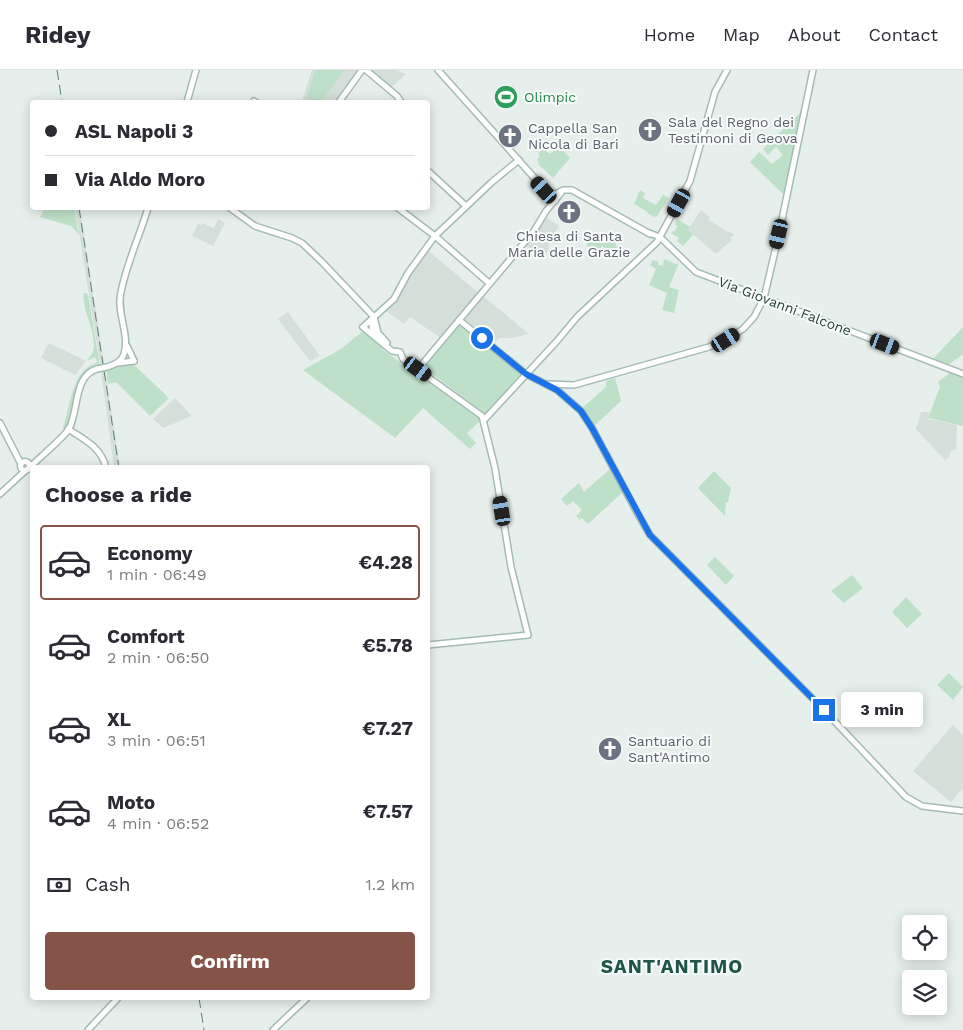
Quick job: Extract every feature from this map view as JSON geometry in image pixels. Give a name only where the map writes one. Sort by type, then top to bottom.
[{"type":"street","points":[[188,100],[196,70]]},
{"type":"street","points":[[341,100],[364,70],[400,100]]},
{"type":"street","points":[[438,70],[553,199]]},
{"type":"street","points":[[486,418],[578,316],[620,279],[659,239],[679,203],[692,174],[715,92],[727,70]]},
{"type":"street","points":[[547,384],[574,385],[709,347],[726,340],[743,328],[754,317],[764,298],[813,70]]},
{"type":"street","points":[[363,328],[394,299],[408,273],[435,236],[505,170],[519,160]]},
{"type":"street","points":[[430,172],[466,206]]},
{"type":"street","points":[[419,368],[534,231],[553,199],[563,190],[572,190],[586,196],[659,239]]},
{"type":"street","points":[[117,363],[124,354],[126,344],[120,294],[147,210]]},
{"type":"street","points":[[233,210],[255,226],[302,243],[373,318],[375,337]]},
{"type":"street","points":[[401,210],[435,236],[489,284]]},
{"type":"street","name":"Via Giovanni Falcone","points":[[659,239],[694,270],[963,374]]},
{"type":"street","points":[[459,320],[526,374],[557,390],[581,411],[650,535],[910,799],[928,808],[963,811]]},
{"type":"street","points":[[363,328],[374,328],[393,348],[402,350],[406,357],[419,368],[486,418]]},
{"type":"street","points":[[363,328],[392,351],[400,352],[403,359],[419,368]]},
{"type":"street","points":[[126,344],[134,361]]},
{"type":"street","points":[[124,354],[134,361]]},
{"type":"street","points":[[0,494],[14,481],[25,466],[37,460],[68,429],[84,378],[91,371],[117,363],[134,361]]},
{"type":"street","points":[[430,645],[528,635],[511,567],[486,418]]},
{"type":"street","points":[[0,422],[25,466]]},
{"type":"street","points":[[68,429],[96,448],[105,465]]},
{"type":"street","points":[[88,1030],[116,1000]]},
{"type":"street","points":[[273,1030],[305,1000]]},
{"type":"shaded area","points":[[312,70],[396,70],[406,74],[388,90],[364,72],[343,100],[303,100]]},
{"type":"shaded area","points":[[75,210],[80,210],[120,465],[114,465],[100,363]]},
{"type":"shaded area","points":[[701,210],[710,217],[709,220],[726,231],[735,234],[730,238],[732,240],[716,254],[688,230]]},
{"type":"shaded area","points":[[547,218],[559,226],[548,245],[549,248],[544,259],[525,245]]},
{"type":"shaded area","points":[[218,219],[225,223],[213,246],[192,236],[198,224],[201,225],[202,223],[214,228]]},
{"type":"shaded area","points":[[427,250],[478,292],[441,338],[410,317],[404,324],[385,310],[401,294],[405,282]]},
{"type":"shaded area","points":[[482,295],[529,334],[511,338],[499,338],[494,343],[463,318]]},
{"type":"shaded area","points":[[288,312],[320,356],[310,361],[278,319]]},
{"type":"shaded area","points":[[49,343],[86,361],[75,375],[41,358]]},
{"type":"shaded area","points":[[175,398],[192,416],[163,428],[153,419]]},
{"type":"shaded area","points":[[921,412],[929,412],[928,419],[957,425],[956,449],[951,451],[949,457],[945,460],[916,429]]},
{"type":"shaded area","points":[[953,725],[963,735],[963,788],[951,802],[913,771]]},
{"type":"green space","points":[[315,70],[344,70],[322,100],[307,100]]},
{"type":"green space","points":[[802,111],[785,192],[783,194],[750,162],[759,152],[772,164],[783,155],[776,147],[768,155],[763,149]]},
{"type":"green space","points":[[559,146],[570,158],[553,178],[538,164],[537,160],[540,156],[538,154],[543,148],[550,154]]},
{"type":"green space","points":[[640,190],[645,193],[643,198],[656,205],[663,195],[669,198],[657,216],[655,217],[647,213],[634,204]]},
{"type":"green space","points":[[44,210],[74,210],[79,235],[71,226],[40,217]]},
{"type":"green space","points":[[677,219],[690,227],[688,230],[693,235],[683,246],[677,241],[679,238],[671,233],[675,231]]},
{"type":"green space","points":[[590,232],[603,244],[610,236],[617,242],[615,245],[617,247],[614,251],[611,248],[609,251],[602,246],[597,252],[586,245],[591,239],[587,236]]},
{"type":"green space","points":[[664,259],[676,264],[679,263],[669,287],[679,290],[674,313],[662,310],[667,293],[649,285],[656,269],[650,265],[653,260],[659,262],[658,265],[663,266]]},
{"type":"green space","points":[[84,293],[88,294],[100,367],[89,370],[84,375],[66,430],[63,428],[77,381],[88,367],[97,361],[95,357],[87,361],[93,352],[94,346],[92,331],[85,309]]},
{"type":"green space","points":[[460,323],[523,375],[487,415],[423,367]]},
{"type":"green space","points":[[963,327],[963,354],[948,365],[933,359]]},
{"type":"green space","points":[[363,331],[382,346],[383,350],[481,420],[467,433],[476,443],[470,449],[423,408],[395,438],[303,370],[341,349]]},
{"type":"green space","points":[[132,363],[167,396],[168,399],[150,416],[116,382],[108,384],[106,369]]},
{"type":"green space","points":[[951,372],[963,376],[963,426],[928,418],[940,387],[938,382]]},
{"type":"green space","points":[[615,378],[621,401],[594,426],[581,409],[606,387],[606,381]]},
{"type":"green space","points":[[611,468],[623,492],[588,524],[582,518],[580,520],[576,516],[582,510],[573,501],[567,506],[561,499],[579,483],[584,492]]},
{"type":"green space","points":[[714,471],[731,488],[728,502],[726,502],[725,516],[698,488]]},
{"type":"green space","points":[[715,557],[734,576],[726,585],[707,565]]},
{"type":"green space","points":[[852,575],[863,588],[844,603],[831,591]]},
{"type":"green space","points":[[906,597],[922,614],[907,628],[892,612]]},
{"type":"green space","points":[[949,673],[963,687],[953,700],[937,685]]},
{"type":"railway","points":[[57,70],[62,100]]},
{"type":"railway","points":[[79,210],[119,465]]},
{"type":"railway","points":[[199,1000],[204,1030]]},
{"type":"place","name":"Olimpic","points":[[506,97]]},
{"type":"place","name":"Sala del Regno dei Testimoni di Geova","points":[[650,130]]},
{"type":"place","name":"Cappella San Nicola di Bari","points":[[510,136]]},
{"type":"place","name":"Chiesa di Santa Maria delle Grazie","points":[[569,212]]},
{"type":"place","name":"Santuario di Sant'Antimo","points":[[610,749]]},
{"type":"district","name":"SANT'ANTIMO","points":[[672,966]]},
{"type":"route","points":[[482,338],[526,374],[557,390],[581,411],[650,535],[824,710]]}]
